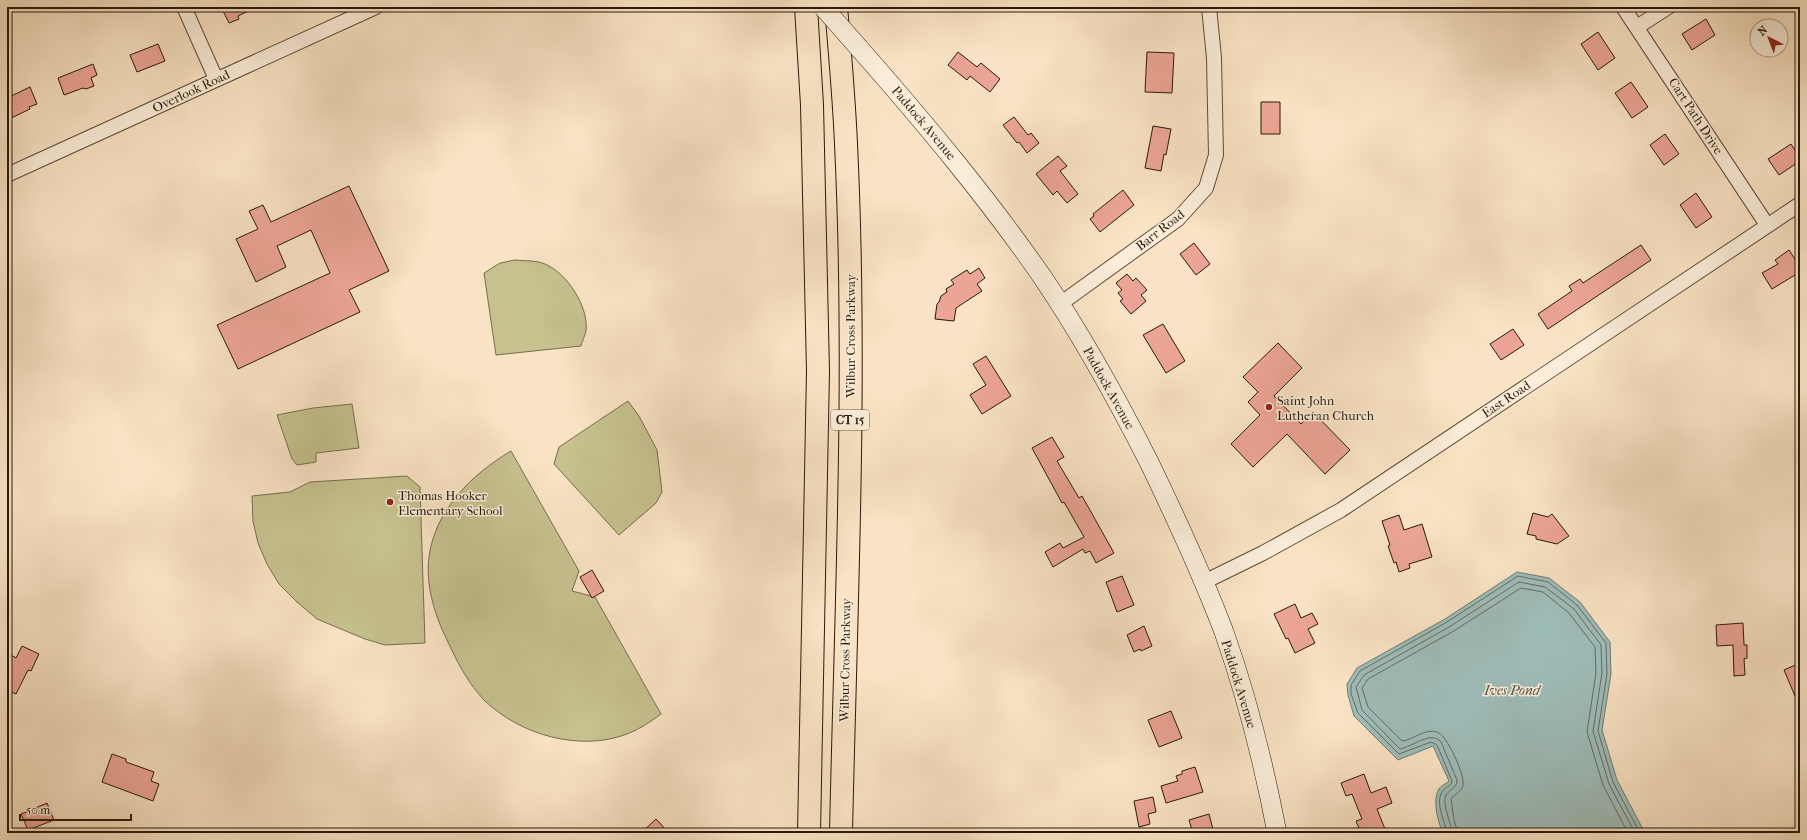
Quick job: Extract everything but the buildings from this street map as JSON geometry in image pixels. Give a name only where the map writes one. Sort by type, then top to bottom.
[{"type":"highway","name":"CT 15","points":[[806,7],[812,113],[818,371],[809,833]]},
{"type":"highway","name":"Wilbur Cross Parkway","points":[[836,7],[846,151],[850,335],[850,413],[841,833]]},
{"type":"main road","name":"Paddock Avenue","points":[[823,7],[916,112],[958,164],[1018,244],[1060,304],[1100,372],[1136,438],[1183,533],[1224,633],[1244,696],[1263,768],[1277,833]]},
{"type":"street","points":[[184,7],[216,79]]},
{"type":"street","name":"Overlook Road","points":[[7,175],[376,7]]},
{"type":"street","name":"Barr Road","points":[[1060,304],[1178,219],[1206,188],[1216,156],[1214,58],[1209,7]]},
{"type":"street","name":"Cart Path Drive","points":[[1623,7],[1768,225]]},
{"type":"street","points":[[1637,27],[1668,7]]},
{"type":"street","name":"East Road","points":[[1204,582],[1340,510],[1800,204]]},
{"type":"shaded area","points":[[515,260],[534,261],[553,268],[575,292],[584,312],[586,322],[586,331],[581,346],[496,355],[484,273],[500,263]]},
{"type":"shaded area","points":[[628,401],[639,416],[657,450],[662,492],[656,503],[619,535],[554,464],[559,447]]},
{"type":"shaded area","points":[[352,404],[359,448],[316,453],[316,462],[297,465],[292,459],[277,415],[313,408]]},
{"type":"shaded area","points":[[511,451],[579,571],[572,591],[595,597],[661,714],[632,732],[609,739],[590,741],[571,740],[551,737],[515,723],[484,700],[479,694],[460,666],[444,634],[430,591],[428,568],[433,540],[447,509],[469,482]]},
{"type":"shaded area","points":[[407,476],[420,487],[425,643],[385,645],[365,639],[317,619],[279,584],[267,564],[258,543],[253,521],[252,496],[290,492],[310,482]]},
{"type":"water","name":"Ives Pond","points":[[1517,572],[1549,578],[1580,602],[1610,642],[1611,674],[1602,730],[1617,780],[1645,833],[1443,833],[1439,823],[1436,799],[1440,788],[1449,781],[1433,746],[1398,760],[1354,716],[1348,695],[1347,684],[1357,668],[1445,619]]},
{"type":"place","name":"Saint John Lutheran Church","points":[[1269,407]]},
{"type":"place","name":"Thomas Hooker Elementary School","points":[[390,502]]}]
